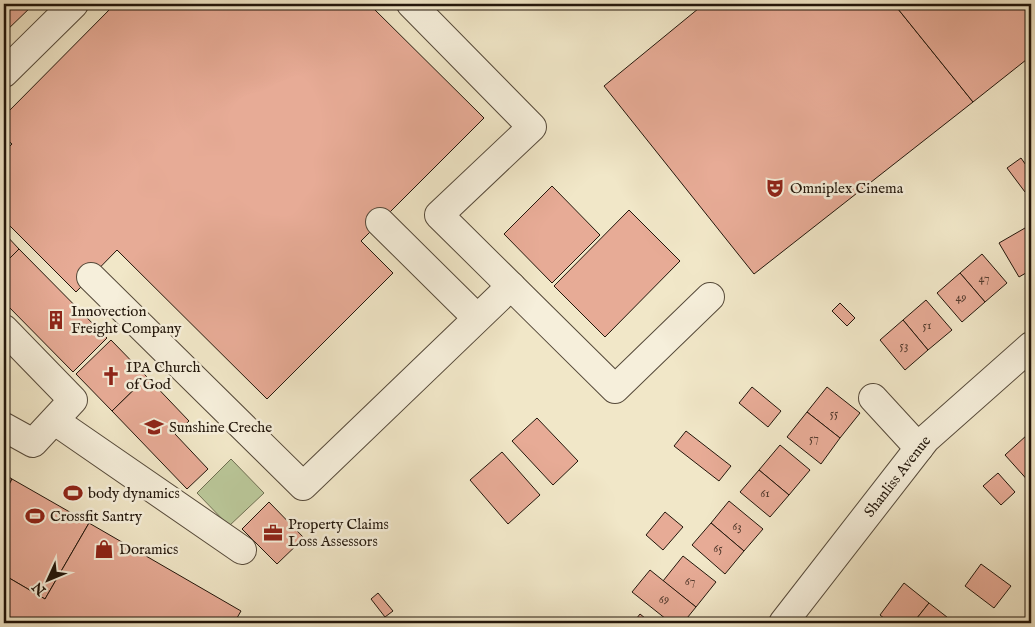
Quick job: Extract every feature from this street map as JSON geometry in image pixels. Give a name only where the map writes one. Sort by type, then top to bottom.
[{"type":"street","points":[[4,73],[74,4]]},
{"type":"street","points":[[412,4],[532,127],[439,214],[510,286],[615,389],[710,298]]},
{"type":"street","points":[[380,222],[477,318]]},
{"type":"street","points":[[92,277],[303,486],[510,286]]},
{"type":"street","points":[[4,329],[73,400],[33,443],[4,426]]},
{"type":"street","name":"Shanliss Avenue","points":[[783,623],[919,448],[972,396],[1031,346]]},
{"type":"street","points":[[873,398],[919,448]]},
{"type":"street","points":[[55,421],[242,550]]},
{"type":"green space","points":[[231,459],[264,493],[229,526],[197,493]]},
{"type":"building","points":[[4,4],[34,4],[4,33]]},
{"type":"building","points":[[115,4],[369,4],[484,118],[361,241],[393,273],[267,399],[117,250],[76,292],[4,220],[4,152],[12,144],[4,137],[4,116]]},
{"type":"building","name":"Omniplex Cinema","points":[[704,4],[894,4],[973,102],[754,274],[604,86]]},
{"type":"building","points":[[894,4],[1031,4],[1031,56],[973,102]]},
{"type":"building","points":[[1021,158],[1028,168],[1031,166],[1031,187],[1025,192],[1007,168]]},
{"type":"building","points":[[552,186],[600,235],[552,283],[504,234]]},
{"type":"building","points":[[629,210],[680,261],[605,337],[554,286]]},
{"type":"building","points":[[1025,228],[1031,238],[1031,270],[1019,277],[999,243]]},
{"type":"building","points":[[4,233],[19,249],[4,264]]},
{"type":"building","name":"Innovection Freight Company","points":[[19,249],[107,338],[73,372],[4,302],[4,264]]},
{"type":"building","points":[[982,254],[1007,283],[985,302],[960,273]]},
{"type":"building","points":[[960,273],[985,302],[962,322],[937,293]]},
{"type":"building","points":[[926,300],[952,330],[928,350],[903,320]]},
{"type":"building","points":[[840,303],[855,318],[847,326],[832,311]]},
{"type":"building","points":[[903,320],[928,350],[905,370],[880,340]]},
{"type":"building","name":"IPA Church of God","points":[[111,340],[147,377],[112,411],[76,374]]},
{"type":"building","name":"Sunshine Creche","points":[[147,377],[189,421],[175,434],[208,469],[187,489],[112,411]]},
{"type":"building","points":[[752,387],[781,411],[768,427],[739,403]]},
{"type":"building","points":[[827,387],[860,413],[840,438],[807,412]]},
{"type":"building","points":[[807,412],[840,438],[821,464],[787,437]]},
{"type":"building","points":[[537,418],[578,461],[553,485],[512,441]]},
{"type":"building","points":[[686,431],[731,466],[719,481],[674,446]]},
{"type":"building","points":[[1027,435],[1031,440],[1031,484],[1005,455]]},
{"type":"building","points":[[780,445],[810,470],[789,495],[759,470]]},
{"type":"building","points":[[502,452],[540,495],[508,524],[470,480]]},
{"type":"building","points":[[759,470],[789,495],[770,517],[740,492]]},
{"type":"building","points":[[998,473],[1015,492],[1001,505],[983,486]]},
{"type":"building","points":[[4,474],[12,479],[4,494]]},
{"type":"building","name":"body dynamics","points":[[12,479],[89,523],[45,599],[4,575],[4,494]]},
{"type":"building","points":[[729,501],[763,529],[744,551],[711,523]]},
{"type":"building","name":"Property Claims Loss Assessors","points":[[269,502],[304,538],[277,564],[242,529]]},
{"type":"building","points":[[665,512],[683,527],[663,550],[646,535]]},
{"type":"building","name":"Doramics","points":[[89,523],[241,611],[234,623],[4,623],[4,575],[45,599]]},
{"type":"building","points":[[711,523],[744,551],[725,574],[692,545]]},
{"type":"building","points":[[683,556],[716,582],[696,607],[663,581]]},
{"type":"building","points":[[981,564],[1011,586],[994,608],[965,586]]},
{"type":"building","points":[[650,570],[696,607],[683,623],[671,623],[632,592]]},
{"type":"building","points":[[904,583],[929,603],[913,623],[890,623],[880,615]]},
{"type":"building","points":[[378,593],[393,611],[385,617],[371,599]]},
{"type":"building","points":[[929,603],[952,621],[951,623],[913,623]]},
{"type":"building","points":[[640,614],[651,623],[633,623]]},
{"type":"place","name":"Omniplex Cinema","points":[[775,188]]},
{"type":"place","name":"Innovection Freight Company","points":[[56,320]]},
{"type":"place","name":"IPA Church of God","points":[[111,376]]},
{"type":"place","name":"Sunshine Creche","points":[[154,427]]},
{"type":"place","name":"body dynamics","points":[[73,493]]},
{"type":"place","name":"Crossfit Santry","points":[[35,516]]},
{"type":"place","name":"Property Claims Loss Assessors","points":[[273,533]]},
{"type":"place","name":"Doramics","points":[[104,549]]}]
